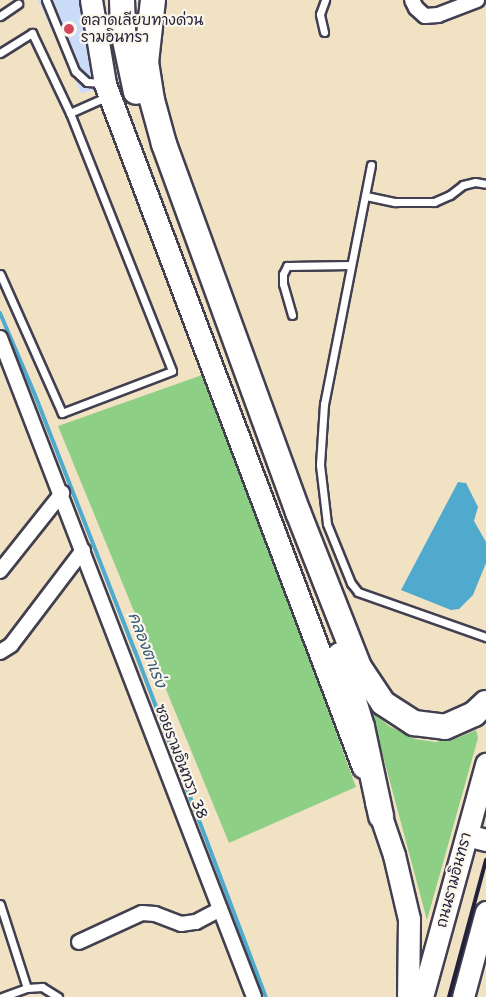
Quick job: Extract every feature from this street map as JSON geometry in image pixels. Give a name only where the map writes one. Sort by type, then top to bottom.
[{"type":"highway","points":[[122,0],[123,31],[138,99],[259,470],[351,687],[370,758],[381,816]]},
{"type":"highway","points":[[153,0],[146,62],[164,144],[298,513],[359,667],[383,703],[414,723],[430,727],[445,727],[462,722],[486,703]]},
{"type":"main road","points":[[91,0],[107,90],[148,200],[259,470]]},
{"type":"main road","name":"ถนนรามอินทรา","points":[[422,997],[476,838],[486,764]]},
{"type":"main road","points":[[381,816],[394,855],[409,919],[408,997]]},
{"type":"main road","points":[[463,997],[486,912]]},
{"type":"street","points":[[412,0],[416,8],[425,15],[438,15],[477,0]]},
{"type":"street","name":"ซอยรามอินทรา 38","points":[[1,343],[62,493],[251,996]]},
{"type":"street","points":[[0,571],[62,493]]},
{"type":"street","points":[[0,652],[11,645],[83,550]]},
{"type":"street","points":[[79,942],[142,913],[155,914],[180,924],[196,922],[220,909]]},
{"type":"lane","points":[[46,0],[75,71],[87,82],[107,90]]},
{"type":"lane","points":[[324,32],[320,14],[325,0]]},
{"type":"lane","points":[[0,16],[18,4]]},
{"type":"lane","points":[[0,53],[32,33],[70,113],[171,371],[62,413],[0,274]]},
{"type":"lane","points":[[70,113],[107,90]]},
{"type":"lane","points":[[371,165],[324,404],[321,435],[321,490],[327,524],[351,583],[358,592],[486,636]]},
{"type":"lane","points":[[366,195],[395,202],[435,202],[450,195],[463,185],[486,184]]},
{"type":"lane","points":[[292,315],[284,284],[283,274],[287,266],[351,265]]},
{"type":"lane","points":[[0,904],[27,988]]},
{"type":"lane","points":[[3,997],[27,988],[42,987],[58,997]]},
{"type":"shaded area","name":"ตลาดเลียบทางด่วน รามอินทรา","points":[[38,0],[82,0],[95,90],[81,93]]},
{"type":"green space","points":[[205,374],[356,787],[229,843],[58,426]]},
{"type":"green space","points":[[371,711],[389,726],[415,739],[435,742],[457,738],[476,730],[478,738],[427,920]]},
{"type":"water","points":[[458,482],[466,483],[478,507],[474,521],[486,542],[486,563],[473,595],[459,609],[451,610],[401,590]]},
{"type":"waterway","name":"คลองตาเร่ง","points":[[0,313],[35,395],[135,651],[266,997]]},
{"type":"railway","points":[[449,997],[486,860]]},
{"type":"place","name":"ตลาดเลียบทางด่วน รามอินทรา","points":[[69,29]]}]
